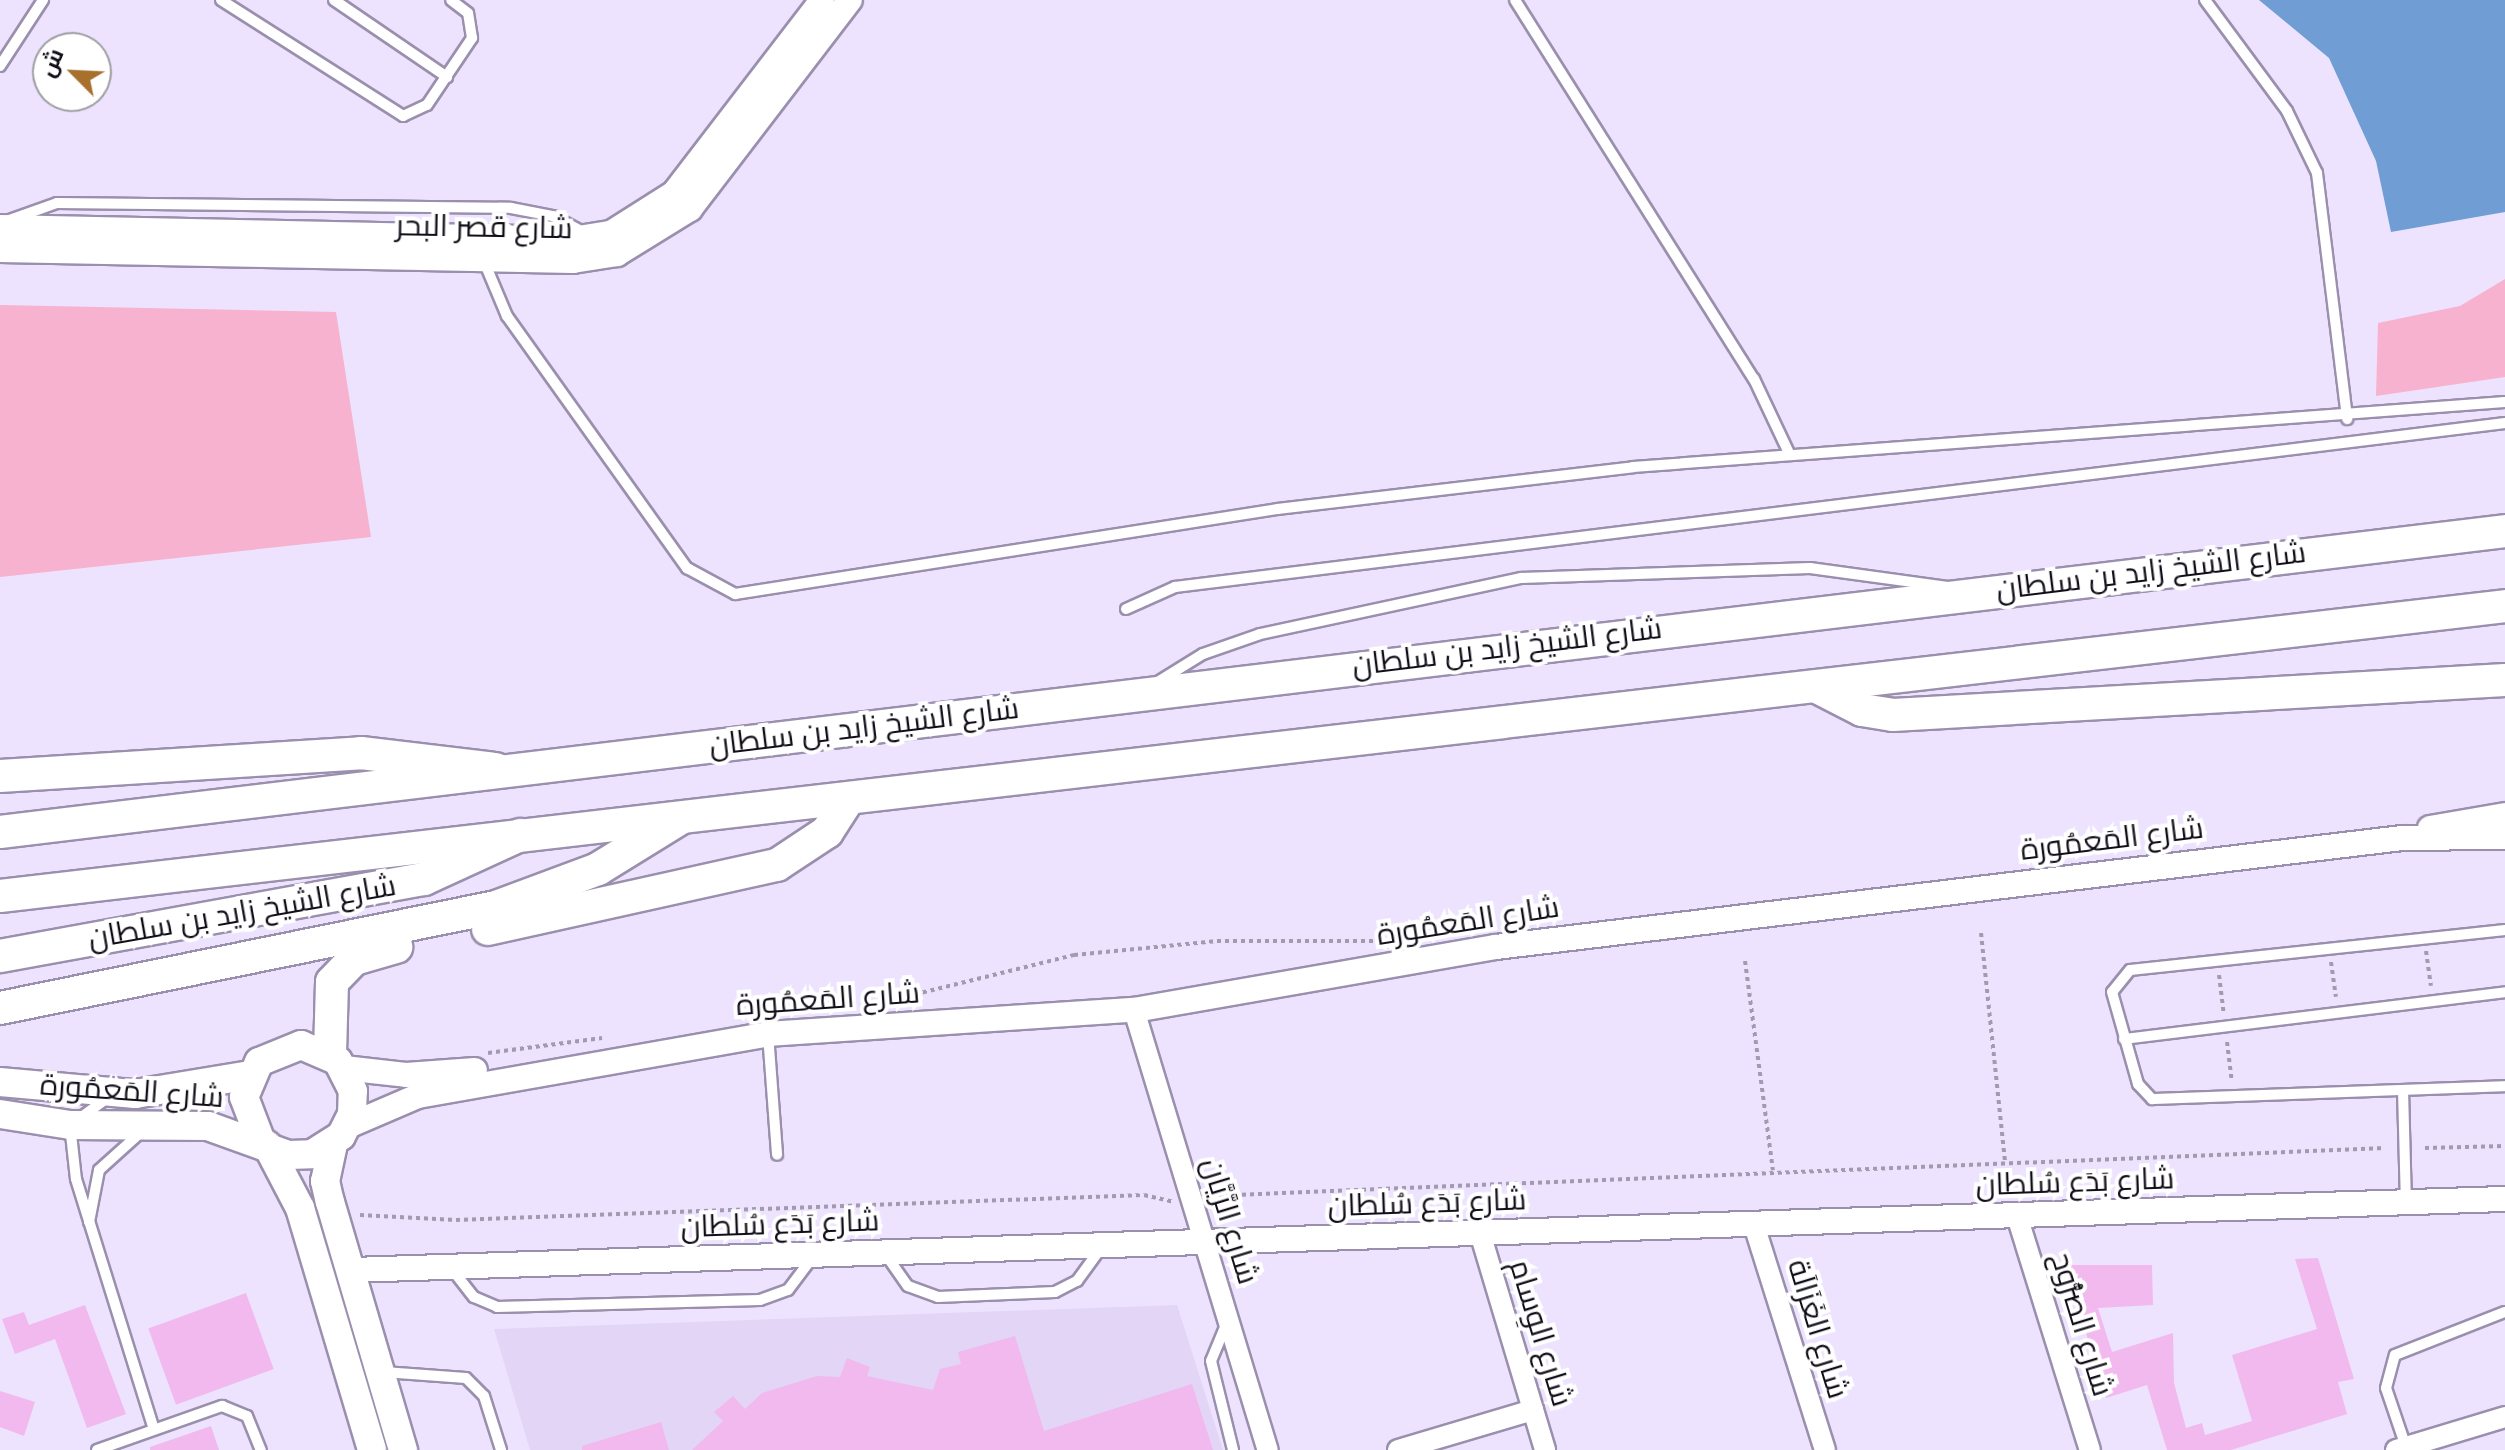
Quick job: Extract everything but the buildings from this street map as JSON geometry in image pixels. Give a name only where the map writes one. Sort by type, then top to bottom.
[{"type":"main road","name":"شارع الشيخ زايد بن سلطان","points":[[0,832],[511,773],[1145,691],[2505,531]]},
{"type":"main road","name":"شارع الشيخ زايد بن سلطان","points":[[0,896],[521,833],[1821,689],[2505,606]]},
{"type":"main road","points":[[1821,689],[1848,705],[1893,715],[2505,680]]},
{"type":"main road","name":"شارع الشيخ زايد بن سلطان","points":[[0,776],[361,753],[511,773]]},
{"type":"main road","points":[[403,1450],[325,1181],[354,1103],[337,1061],[328,991],[354,959],[777,865],[827,832],[849,798]]},
{"type":"main road","points":[[0,1008],[496,907],[598,869],[683,816]]},
{"type":"main road","name":"شارع الشيخ زايد بن سلطان","points":[[0,956],[424,879],[521,833]]},
{"type":"main road","points":[[337,1061],[285,1047],[251,1075],[244,1097],[263,1142],[300,1208],[372,1450]]},
{"type":"main road","name":"شارع المَعمُورة","points":[[0,1082],[132,1094],[251,1075]]},
{"type":"main road","name":"شارع المَعمُورة","points":[[0,1114],[70,1125],[208,1126],[263,1142]]},
{"type":"main road","points":[[263,1142],[288,1155],[340,1135]]},
{"type":"street","name":"شارع قصر البحر","points":[[0,250],[480,248],[592,237],[637,221],[674,193],[822,0]]},
{"type":"street","name":"شارع قصر البحر","points":[[0,226],[480,248],[596,259],[657,235],[696,201],[850,0]]},
{"type":"street","name":"شارع المَعمُورة","points":[[340,1135],[402,1100],[545,1070],[768,1034],[1134,1010],[1496,947],[2402,838],[2505,815]]},
{"type":"street","name":"شارع المَعمُورة","points":[[2402,838],[2505,837]]},
{"type":"street","name":"شارع الرَّيَّان","points":[[1134,1010],[1268,1450]]},
{"type":"street","name":"شارع المَعمُورة","points":[[337,1061],[406,1075],[545,1070]]},
{"type":"street","name":"شارع بَدَع سُلطان","points":[[352,1270],[2505,1199]]},
{"type":"street","name":"شارع الصُّرُوح","points":[[2017,1216],[2090,1450]]},
{"type":"street","name":"شارع الغَزَالَة","points":[[1754,1225],[1825,1450]]},
{"type":"street","name":"شارع الوِسام","points":[[1480,1233],[1545,1450]]},
{"type":"street","points":[[1398,1450],[1533,1410]]},
{"type":"street","points":[[2401,1449],[2505,1417]]},
{"type":"lane","points":[[0,66],[43,0]]},
{"type":"lane","points":[[221,0],[394,115],[420,111],[447,77],[474,29],[451,0]]},
{"type":"lane","points":[[334,0],[447,77]]},
{"type":"lane","points":[[1515,0],[1740,356],[1788,451]]},
{"type":"lane","points":[[2205,0],[2287,111],[2317,173],[2347,419]]},
{"type":"lane","points":[[0,226],[57,203],[511,208],[553,216],[592,237]]},
{"type":"lane","points":[[480,248],[507,316],[687,568],[735,594],[1264,511],[1788,451],[2347,419],[2505,402]]},
{"type":"lane","points":[[1126,609],[1175,587],[2505,423]]},
{"type":"lane","points":[[1145,691],[1203,654],[1260,634],[1521,578],[1810,568],[1969,592]]},
{"type":"lane","points":[[2505,930],[2123,973],[2112,992],[2141,1090],[2158,1100],[2505,1086]]},
{"type":"lane","points":[[2124,1039],[2505,992]]},
{"type":"lane","points":[[768,1034],[777,1155]]},
{"type":"lane","points":[[2403,1090],[2406,1203]]},
{"type":"lane","points":[[132,1094],[85,1107],[70,1125],[87,1232],[154,1429]]},
{"type":"lane","points":[[87,1232],[105,1161],[153,1126]]},
{"type":"lane","points":[[884,1252],[900,1279],[927,1295],[1042,1293],[1077,1281],[1103,1244]]},
{"type":"lane","points":[[449,1267],[474,1297],[497,1307],[760,1300],[788,1290],[813,1255]]},
{"type":"lane","points":[[2401,1449],[2386,1388],[2395,1355],[2505,1312]]},
{"type":"lane","points":[[1228,1320],[1211,1361],[1233,1450]]},
{"type":"lane","points":[[379,1371],[466,1378],[484,1396],[501,1450]]},
{"type":"lane","points":[[97,1450],[231,1406],[247,1416],[261,1450]]},
{"type":"path","points":[[1981,933],[2005,1161]]},
{"type":"path","points":[[2424,937],[2433,1001]]},
{"type":"path","points":[[875,1005],[1074,955],[1217,941],[1407,938]]},
{"type":"path","points":[[2329,948],[2338,1012]]},
{"type":"path","points":[[1745,961],[1773,1170]]},
{"type":"path","points":[[483,1053],[609,1038]]},
{"type":"path","points":[[2425,1148],[2505,1146]]},
{"type":"path","points":[[1210,1196],[1773,1170],[2385,1148]]},
{"type":"path","points":[[350,1215],[456,1220],[1144,1195],[1176,1203]]},
{"type":"shaded area","points":[[2505,279],[2505,377],[2376,396],[2378,323],[2460,306]]},
{"type":"shaded area","points":[[0,305],[336,312],[371,537],[0,577]]},
{"type":"shaded area","points":[[1177,1305],[1223,1450],[530,1450],[494,1329]]},
{"type":"water","points":[[2259,0],[2505,0],[2505,212],[2391,232],[2376,161],[2329,58]]}]
